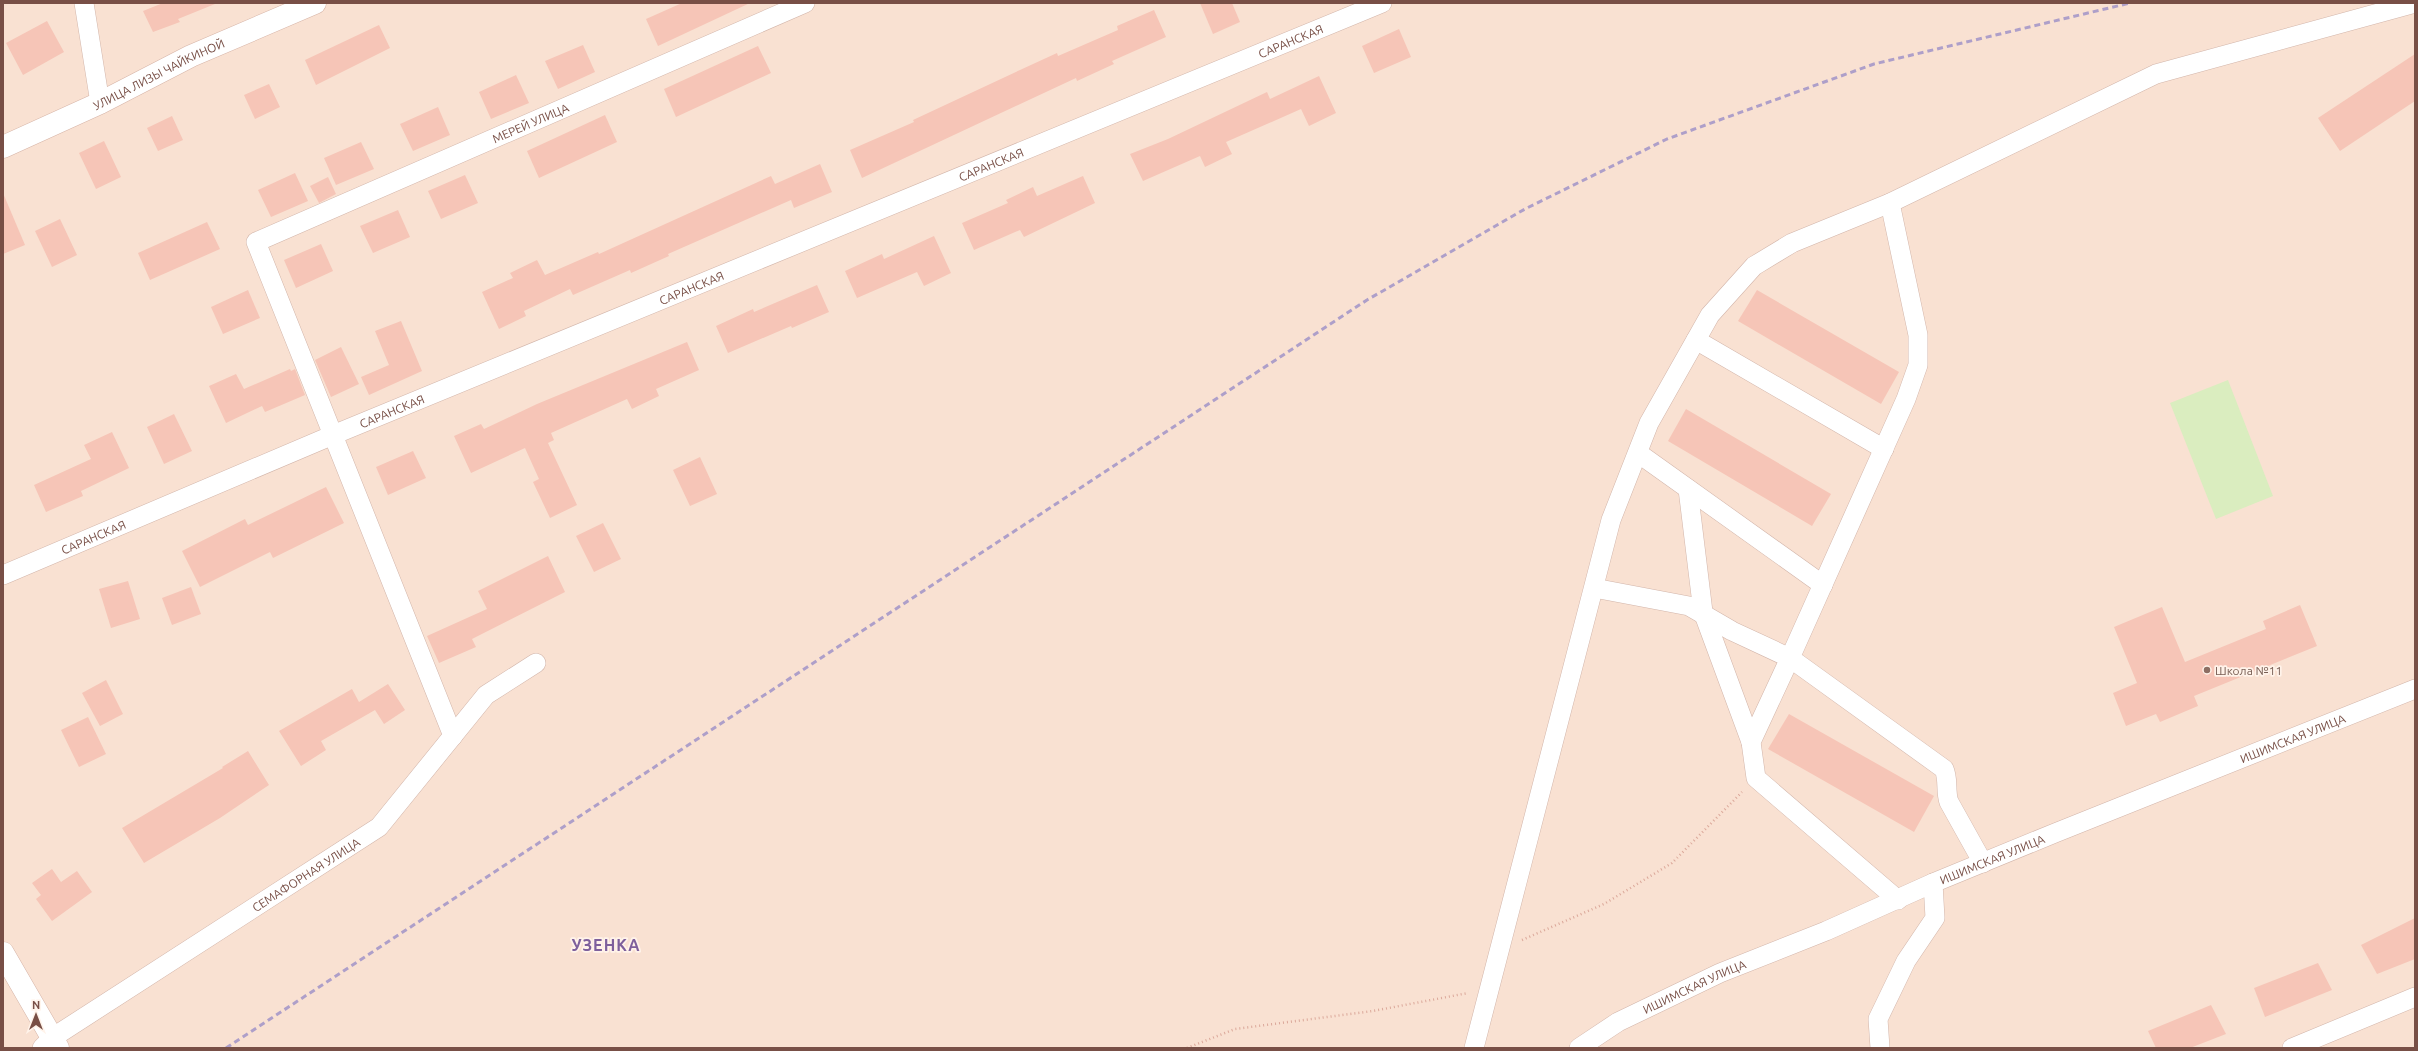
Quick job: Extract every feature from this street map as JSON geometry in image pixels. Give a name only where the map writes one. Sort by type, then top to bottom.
[{"type":"street","points":[[84,3],[100,103]]},
{"type":"street","name":"УЛИЦА ЛИЗЫ ЧАЙКИНОЙ","points":[[3,147],[100,103],[190,56],[314,3]]},
{"type":"street","name":"МЕРЕЙ УЛИЦА","points":[[333,435],[256,242],[805,3]]},
{"type":"street","name":"САРАНСКАЯ","points":[[3,575],[333,435],[1382,3]]},
{"type":"street","points":[[1474,1048],[1611,520],[1649,423],[1710,315],[1754,266],[1792,243],[1890,203],[2156,74],[2415,3]]},
{"type":"street","points":[[1751,742],[1906,399],[1918,365],[1918,335],[1890,203]]},
{"type":"street","points":[[1696,340],[1884,448]]},
{"type":"street","points":[[333,435],[453,736]]},
{"type":"street","points":[[1638,453],[1823,585]]},
{"type":"street","points":[[1688,489],[1704,612],[1751,742],[1756,778],[1898,900]]},
{"type":"street","points":[[1594,588],[1689,606],[1704,612],[1732,631],[1790,658],[1944,769],[1947,780],[1946,795],[1983,863]]},
{"type":"street","name":"СЕМАФОРНАЯ УЛИЦА","points":[[51,1045],[379,827],[486,695],[536,663]]},
{"type":"street","name":"ИШИМСКАЯ УЛИЦА","points":[[1579,1048],[1618,1022],[1720,973],[1826,932],[1933,883],[2415,689]]},
{"type":"street","points":[[1880,1048],[1878,1020],[1906,961],[1935,918],[1933,883]]},
{"type":"street","points":[[3,953],[51,1045]]},
{"type":"street","points":[[2292,1048],[2415,997]]},
{"type":"path","points":[[1499,950],[1604,904],[1672,863],[1756,778]]},
{"type":"path","points":[[1187,1048],[1235,1029],[1373,1011],[1489,989]]},
{"type":"shaded area","points":[[3,3],[2415,3],[2415,1048],[3,1048]]},
{"type":"green space","points":[[2228,380],[2273,496],[2216,519],[2170,403]]},
{"type":"building","points":[[163,3],[215,4],[178,19],[180,22],[153,32],[143,11]]},
{"type":"building","points":[[682,3],[750,3],[658,46],[646,19]]},
{"type":"building","points":[[1200,3],[1232,3],[1240,22],[1213,34]]},
{"type":"building","points":[[1154,10],[1166,37],[1112,61],[1114,64],[1077,81],[1076,78],[862,178],[850,150],[914,122],[913,120],[1057,53],[1058,56],[1118,30],[1117,26]]},
{"type":"building","points":[[47,21],[64,52],[23,75],[6,43]]},
{"type":"building","points":[[379,25],[390,48],[316,85],[305,60]]},
{"type":"building","points":[[1399,29],[1411,57],[1374,73],[1362,46]]},
{"type":"building","points":[[583,45],[595,72],[558,89],[545,61]]},
{"type":"building","points":[[758,46],[771,73],[676,117],[664,89]]},
{"type":"building","points":[[2415,54],[2415,101],[2340,151],[2318,118]]},
{"type":"building","points":[[516,75],[529,103],[491,119],[479,92]]},
{"type":"building","points":[[1319,76],[1336,113],[1309,126],[1301,109],[1226,142],[1232,154],[1205,167],[1200,156],[1143,181],[1130,154],[1168,139],[1267,92],[1270,99]]},
{"type":"building","points":[[269,84],[280,107],[255,119],[244,95]]},
{"type":"building","points":[[438,107],[450,135],[413,151],[400,124]]},
{"type":"building","points":[[605,115],[617,142],[539,178],[527,151]]},
{"type":"building","points":[[172,116],[183,140],[158,151],[147,128]]},
{"type":"building","points":[[104,141],[121,177],[96,189],[79,153]]},
{"type":"building","points":[[361,142],[374,169],[336,185],[324,158]]},
{"type":"building","points":[[820,164],[832,192],[794,208],[791,200],[668,254],[669,256],[631,273],[630,270],[573,295],[570,289],[524,311],[526,316],[499,329],[482,292],[513,278],[510,273],[537,260],[545,275],[598,252],[599,254],[771,176],[775,184]]},
{"type":"building","points":[[295,173],[308,201],[271,217],[258,190]]},
{"type":"building","points":[[465,175],[478,203],[441,219],[428,191]]},
{"type":"building","points":[[1083,176],[1095,203],[1024,237],[1020,230],[974,250],[962,223],[1008,203],[1006,200],[1033,187],[1037,196]]},
{"type":"building","points":[[328,177],[336,194],[319,203],[310,186]]},
{"type":"building","points":[[3,193],[25,245],[3,254]]},
{"type":"building","points":[[398,210],[410,237],[373,253],[360,226]]},
{"type":"building","points":[[60,219],[77,255],[52,267],[35,231]]},
{"type":"building","points":[[207,222],[220,249],[150,280],[138,253]]},
{"type":"building","points":[[934,236],[951,273],[924,286],[917,272],[857,298],[845,271],[882,254],[884,259]]},
{"type":"building","points":[[321,244],[333,271],[296,288],[284,260]]},
{"type":"building","points":[[817,285],[829,312],[792,328],[791,326],[728,353],[716,326],[753,309],[754,312]]},
{"type":"building","points":[[248,290],[260,318],[223,334],[211,307]]},
{"type":"building","points":[[1757,290],[1899,372],[1881,404],[1738,321]]},
{"type":"building","points":[[401,321],[422,371],[369,395],[361,377],[389,365],[375,331]]},
{"type":"building","points":[[687,342],[699,370],[656,389],[659,396],[632,409],[627,399],[551,433],[554,440],[548,443],[577,505],[550,518],[533,482],[539,479],[525,448],[471,473],[454,436],[481,424],[484,429],[537,404]]},
{"type":"building","points":[[341,347],[359,384],[331,397],[315,360]]},
{"type":"building","points":[[290,369],[291,371],[295,369],[305,395],[265,412],[262,406],[226,423],[209,386],[236,374],[244,389]]},
{"type":"building","points":[[1686,409],[1831,494],[1812,526],[1668,441]]},
{"type":"building","points":[[174,414],[192,451],[164,464],[147,427]]},
{"type":"building","points":[[112,432],[129,468],[81,491],[83,496],[46,512],[34,485],[91,459],[84,445]]},
{"type":"building","points":[[413,451],[426,478],[388,495],[376,467]]},
{"type":"building","points":[[700,457],[717,494],[690,506],[673,470]]},
{"type":"building","points":[[326,487],[344,523],[273,558],[270,552],[200,587],[182,551],[245,519],[248,525]]},
{"type":"building","points":[[603,523],[621,559],[594,572],[576,536]]},
{"type":"building","points":[[548,556],[565,592],[472,639],[476,647],[439,663],[427,636],[487,609],[478,591]]},
{"type":"building","points":[[128,581],[140,619],[111,628],[99,589]]},
{"type":"building","points":[[191,587],[201,614],[172,625],[162,598]]},
{"type":"building","points":[[2300,605],[2317,646],[2194,696],[2198,706],[2160,722],[2156,714],[2126,726],[2113,693],[2137,683],[2114,627],[2162,607],[2185,662],[2266,629],[2263,621]]},
{"type":"building","points":[[106,680],[123,714],[100,726],[82,693]]},
{"type":"building","points":[[388,684],[405,710],[384,724],[375,710],[321,741],[326,750],[301,766],[279,731],[352,689],[359,702]]},
{"type":"building","points":[[1789,714],[1934,796],[1914,832],[1768,749]]},
{"type":"building","points":[[88,717],[106,754],[79,767],[61,730]]},
{"type":"building","points":[[248,751],[269,785],[220,818],[144,863],[122,828],[223,768],[222,767]]},
{"type":"building","points":[[52,869],[61,882],[77,871],[92,892],[52,921],[36,899],[41,895],[32,883]]},
{"type":"building","points":[[2415,918],[2415,959],[2377,974],[2361,945]]},
{"type":"building","points":[[2318,963],[2332,990],[2265,1017],[2254,988]]},
{"type":"building","points":[[2211,1005],[2226,1034],[2190,1048],[2156,1048],[2148,1031]]},
{"type":"railway","points":[[226,1048],[1367,300],[1525,209],[1667,139],[1874,64],[2130,3]]},
{"type":"place","name":"Школа №11","points":[[2207,670]]},
{"type":"district","name":"УЗЕНКА","points":[[606,945]]}]
